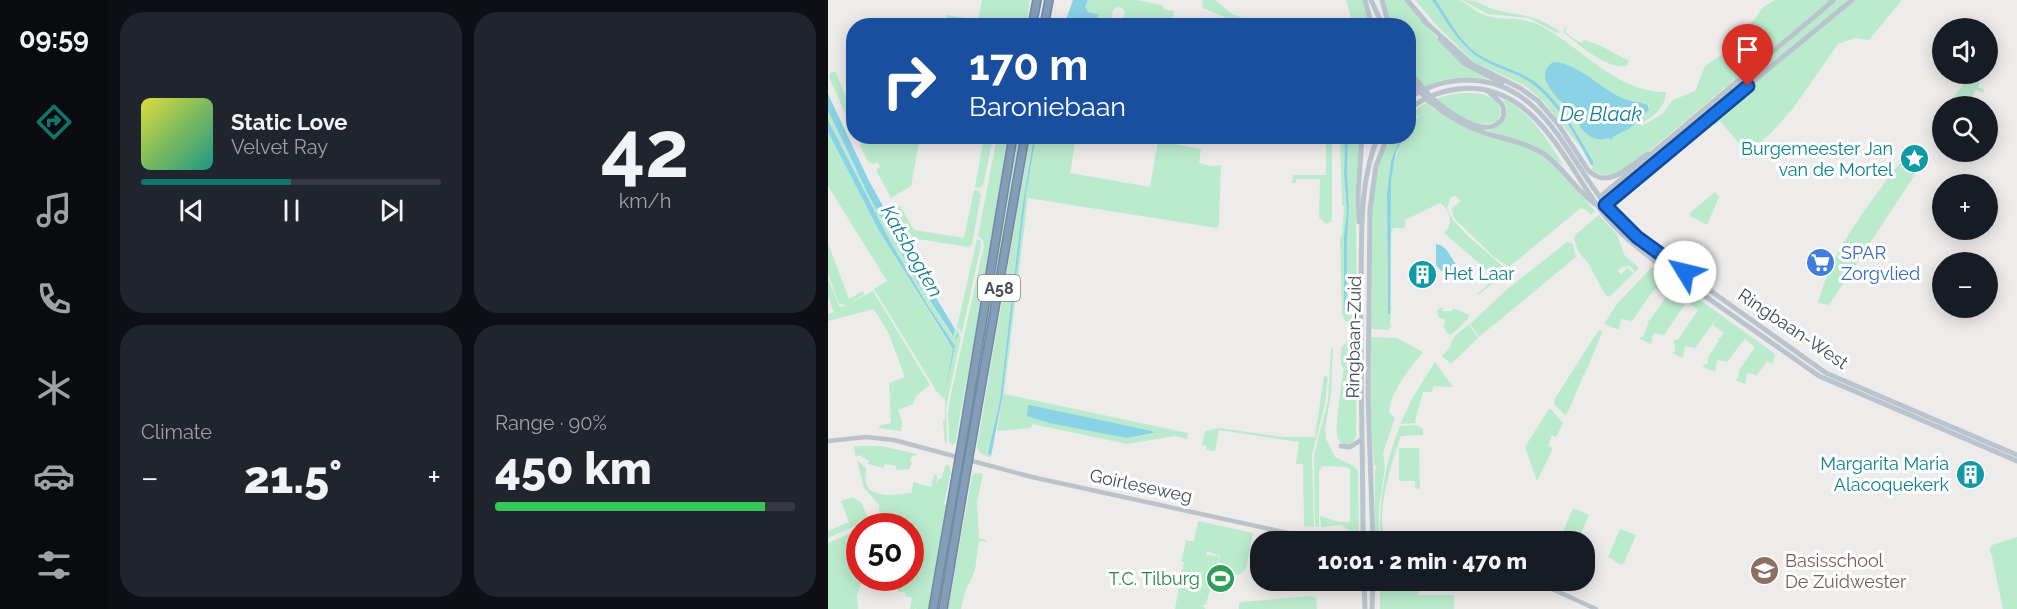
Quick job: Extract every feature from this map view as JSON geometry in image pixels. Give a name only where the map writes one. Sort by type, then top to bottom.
[{"type":"highway","points":[[1032,18],[1035,0]]},
{"type":"highway","points":[[1046,18],[1049,0]]},
{"type":"highway","name":"A58","points":[[933,609],[1012,144]]},
{"type":"highway","name":"A58","points":[[943,609],[1024,144]]},
{"type":"main road","points":[[1365,0],[1370,18]]},
{"type":"main road","points":[[1371,0],[1379,18]]},
{"type":"main road","points":[[1382,0],[1387,18]]},
{"type":"main road","points":[[1407,0],[1457,58],[1511,90]]},
{"type":"main road","points":[[1424,21],[1472,64],[1521,87],[1538,100],[1558,124],[1588,170],[1593,175],[1606,178],[1617,176],[1657,148],[1834,0]]},
{"type":"main road","points":[[1598,207],[1605,205],[1852,0]]},
{"type":"main road","name":"Ringbaan-West","points":[[1418,89],[1467,80],[1483,81],[1511,90],[1532,104],[1549,122],[1605,205],[1631,232],[1656,252],[1826,373],[2017,455]]},
{"type":"main road","points":[[1416,85],[1418,89]]},
{"type":"main road","points":[[1416,87],[1444,113],[1466,125],[1543,153],[1559,167],[1587,199],[1598,207]]},
{"type":"main road","name":"Ringbaan-West","points":[[1416,105],[1450,90],[1472,88],[1512,99],[1533,116],[1551,138],[1598,207],[1635,246],[1819,376],[2017,461]]},
{"type":"main road","points":[[1431,100],[1468,122],[1491,127],[1502,119],[1504,112],[1499,101],[1485,90]]},
{"type":"main road","points":[[1361,144],[1358,195],[1362,242]]},
{"type":"main road","name":"Ringbaan-Zuid","points":[[1364,531],[1360,337],[1362,242],[1365,180],[1375,144]]},
{"type":"main road","name":"Ringbaan-Zuid","points":[[1373,531],[1368,408],[1371,193],[1379,155],[1384,144]]},
{"type":"main road","points":[[1598,207],[1600,197],[1657,148]]},
{"type":"main road","points":[[1341,446],[1350,447],[1361,440]]},
{"type":"main road","points":[[1364,591],[1365,609]]},
{"type":"main road","points":[[1372,609],[1373,591]]},
{"type":"street","name":"Goirleseweg","points":[[828,441],[878,437],[1032,477],[1279,531]]},
{"type":"street","points":[[1557,591],[1596,609]]},
{"type":"green space","points":[[982,0],[1030,0],[1027,18],[978,18]]},
{"type":"green space","points":[[1088,0],[1136,0],[1163,5],[1163,9],[1174,11],[1172,18],[1123,18],[1125,12],[1122,8],[1117,7],[1113,10],[1112,18],[1096,18],[1097,13],[1088,12],[1085,7]]},
{"type":"green space","points":[[1202,0],[1215,0],[1232,14],[1243,18],[1227,18],[1203,8]]},
{"type":"green space","points":[[1346,0],[1363,0],[1368,18],[1351,18]]},
{"type":"green space","points":[[1384,0],[1404,0],[1450,53],[1491,79],[1469,77],[1448,79],[1416,91],[1416,18],[1389,18]]},
{"type":"green space","points":[[1415,0],[1432,0],[1455,34],[1471,52],[1520,76],[1540,90],[1563,118],[1582,149],[1543,101],[1524,85],[1474,62],[1439,28]]},
{"type":"green space","points":[[1436,0],[1459,0],[1486,16],[1535,23],[1556,35],[1615,77],[1648,90],[1666,92],[1661,107],[1654,115],[1640,124],[1642,126],[1662,114],[1673,100],[1695,91],[1705,66],[1723,54],[1735,35],[1754,20],[1763,7],[1775,0],[1831,0],[1649,151],[1622,171],[1608,175],[1592,170],[1593,160],[1581,139],[1561,109],[1545,91],[1529,78],[1485,58],[1472,49],[1460,36]],"holes":[[[1562,64],[1594,80],[1617,96],[1649,105],[1649,110],[1642,117],[1644,120],[1641,119],[1612,138],[1611,141],[1610,138],[1602,139],[1585,133],[1548,85],[1545,73]]]},
{"type":"green space","points":[[1462,0],[1527,16],[1560,32],[1557,33],[1529,18],[1488,14]]},
{"type":"green space","points":[[1838,0],[1848,0],[1613,196],[1611,194],[1703,112]]},
{"type":"green space","points":[[1855,0],[1902,0],[1869,40],[1855,38],[1838,44],[1794,107],[1748,154],[1720,121],[1715,125],[1710,120]]},
{"type":"green space","points":[[947,15],[966,18],[946,18]]},
{"type":"green space","points":[[1566,26],[1565,32],[1577,41],[1582,43],[1584,40],[1601,46],[1629,61],[1627,66],[1611,64],[1593,55],[1563,32]]},
{"type":"green space","points":[[835,71],[846,97],[846,115],[829,77],[830,73]]},
{"type":"green space","points":[[1964,84],[1980,84],[1978,87],[1984,91],[1983,93],[1976,90],[1972,96],[1954,96]]},
{"type":"green space","points":[[1480,94],[1495,101],[1501,112],[1497,121],[1482,124],[1468,120],[1442,103],[1432,108],[1478,133],[1518,144],[1540,155],[1554,165],[1595,211],[1590,215],[1588,211],[1581,208],[1509,267],[1494,257],[1453,217],[1452,208],[1461,201],[1456,196],[1451,197],[1447,208],[1452,219],[1508,271],[1478,295],[1496,278],[1444,233],[1449,225],[1450,217],[1444,206],[1440,203],[1405,220],[1405,228],[1393,228],[1391,234],[1391,308],[1394,310],[1391,310],[1390,325],[1393,328],[1389,327],[1389,330],[1371,329],[1372,206],[1381,157],[1389,144],[1398,144],[1391,161],[1387,192],[1389,314],[1389,201],[1396,157],[1401,144],[1416,144],[1416,119],[1419,115],[1416,116],[1416,110],[1447,95]]},
{"type":"green space","points":[[1502,98],[1530,119],[1564,166],[1532,145],[1488,131],[1499,126],[1506,119],[1507,110]]},
{"type":"green space","points":[[828,111],[901,254],[952,336],[956,328],[961,337],[946,408],[947,441],[945,445],[943,421],[945,421],[945,400],[937,392],[874,289],[887,281],[828,186],[828,132],[878,229],[947,341],[955,346],[891,243],[828,120]]},
{"type":"green space","points":[[860,144],[919,144],[911,186],[891,198],[876,170],[880,167],[878,162],[869,163]]},
{"type":"green space","points":[[983,144],[992,144],[983,186],[975,187]]},
{"type":"green space","points":[[996,144],[1006,144],[962,408],[956,441],[953,445],[949,442],[948,413],[984,246],[983,240],[978,236]]},
{"type":"green space","points":[[1016,144],[1020,144],[968,445],[965,445]]},
{"type":"green space","points":[[1029,144],[1033,144],[1022,209],[1000,400],[988,453],[991,458],[980,453],[977,447]]},
{"type":"green space","points":[[1035,144],[1075,144],[1070,173],[1150,187],[1157,144],[1174,144],[1201,149],[1199,163],[1210,166],[1221,165],[1217,228],[1028,198],[1004,394],[1188,433],[1187,439],[1174,436],[1127,444],[1032,424],[1031,428],[997,431],[1026,194]],"holes":[[[1030,405],[1152,431],[1153,434],[1127,438],[1111,435]]]},
{"type":"green space","points":[[1326,144],[1332,144],[1332,221],[1326,224],[1319,217],[1320,179],[1296,179],[1296,183],[1292,183],[1293,175],[1326,175]]},
{"type":"green space","points":[[1340,144],[1345,144],[1347,211],[1344,236],[1345,314],[1349,208],[1348,144],[1360,144],[1356,202],[1357,329],[1353,329],[1345,321],[1342,314],[1340,237],[1342,236],[1344,206],[1342,206]]},
{"type":"green space","points":[[1911,148],[1924,154],[1926,158],[1829,305],[1818,303],[1834,261],[1857,221]]},
{"type":"green space","points":[[974,190],[979,191],[981,195],[972,244],[969,247],[911,238],[895,212],[900,206],[914,230],[964,238]]},
{"type":"green space","points":[[1715,192],[1719,197],[1707,225],[1690,216],[1690,213]]},
{"type":"green space","points":[[1599,215],[1617,235],[1625,256],[1639,268],[1635,272],[1630,266],[1621,267],[1618,271],[1621,275],[1627,268],[1634,273],[1609,297],[1578,251],[1574,239],[1575,235]]},
{"type":"green space","points":[[977,239],[981,241],[981,245],[962,333],[957,327]]},
{"type":"green space","points":[[1567,242],[1573,244],[1576,257],[1479,337],[1470,324],[1505,291]]},
{"type":"green space","points":[[828,243],[849,299],[863,291],[864,294],[847,305],[839,304],[828,274]]},
{"type":"green space","points":[[1651,268],[1720,314],[1695,348],[1685,346],[1683,358],[1672,353],[1675,352],[1674,340],[1678,340],[1698,310],[1687,301],[1664,335],[1653,333],[1651,344],[1640,337],[1643,337],[1649,321],[1647,320],[1650,320],[1667,296],[1655,288],[1632,321],[1621,319],[1619,330],[1604,324],[1617,304]]},
{"type":"green space","points":[[828,278],[839,306],[842,307],[873,291],[930,385],[916,396],[913,404],[898,410],[902,422],[901,431],[879,428],[879,426],[891,423],[889,383],[905,377],[889,334],[874,309],[828,321],[828,314],[834,312],[828,297]]},
{"type":"green space","points":[[1443,307],[1443,311],[1452,311],[1453,308],[1469,315],[1468,319],[1451,335],[1443,326],[1445,319],[1439,318],[1437,313],[1438,309]]},
{"type":"green space","points":[[1720,314],[1775,354],[1773,364],[1767,361],[1757,375],[1747,373],[1745,384],[1735,380],[1755,347],[1745,339],[1746,337],[1727,362],[1717,360],[1715,372],[1703,367],[1704,364],[1707,365],[1709,356],[1719,340],[1717,338],[1724,333],[1713,325]]},
{"type":"green space","points":[[1469,324],[1478,338],[1451,364],[1442,356],[1451,346],[1455,336]]},
{"type":"green space","points":[[1601,330],[1602,333],[1584,376],[1578,374],[1583,377],[1565,415],[1555,405],[1554,400],[1598,331]]},
{"type":"green space","points":[[1352,337],[1357,337],[1356,437],[1350,445],[1338,439],[1337,426],[1344,369],[1341,365],[1341,348]]},
{"type":"green space","points":[[1371,337],[1397,338],[1423,352],[1393,395],[1389,412],[1395,418],[1383,453],[1385,468],[1379,507],[1379,531],[1375,531],[1375,470],[1377,465],[1374,466],[1370,402]]},
{"type":"green space","points":[[1333,348],[1331,394],[1325,429],[1326,439],[1335,457],[1354,466],[1358,471],[1359,531],[1350,531],[1342,525],[1321,527],[1320,516],[1339,522],[1350,522],[1350,469],[1346,467],[1322,466],[1319,471],[1319,527],[1315,526],[1314,455],[1328,400],[1331,349]]},
{"type":"green space","points":[[1435,362],[1453,387],[1433,386],[1432,392],[1423,392],[1416,423],[1400,424],[1413,397]]},
{"type":"green space","points":[[1324,376],[1328,377],[1325,404],[1312,455],[1314,527],[1304,526],[1303,464],[1296,464],[1299,442],[1219,430],[1215,451],[1206,450],[1207,446],[1202,445],[1205,431],[1220,428],[1282,437],[1315,437]]},
{"type":"green space","points":[[1549,409],[1563,423],[1556,437],[1552,435],[1548,446],[1553,448],[1537,481],[1525,447]]},
{"type":"green space","points":[[1417,425],[1423,429],[1423,435],[1401,436],[1387,482],[1382,520],[1384,531],[1380,531],[1384,481],[1390,453],[1400,426]]},
{"type":"green space","points":[[854,446],[881,446],[917,454],[910,460],[912,463],[909,469],[896,470],[896,466],[885,464],[884,468],[868,464],[869,461],[855,455]]},
{"type":"green space","points":[[1399,448],[1419,448],[1420,489],[1415,488],[1415,481],[1399,481]]},
{"type":"green space","points":[[857,460],[866,468],[866,483],[869,488],[886,495],[912,493],[913,482],[931,487],[934,474],[937,476],[936,485],[938,479],[942,478],[945,466],[949,465],[951,471],[944,504],[946,506],[928,609],[916,609],[915,605],[915,609],[910,609],[912,598],[905,596],[906,593],[897,591],[924,591],[924,513],[879,513],[879,505],[864,488]]},
{"type":"green space","points":[[975,473],[983,474],[977,502],[979,538],[986,542],[979,541],[975,570],[965,592],[961,609],[948,609],[972,476]]},
{"type":"green space","points":[[852,497],[861,502],[866,513],[846,514],[841,501]]},
{"type":"green space","points":[[1573,508],[1589,515],[1582,531],[1563,531]]},
{"type":"green space","points":[[1198,521],[1250,532],[1246,569],[1239,575],[1230,573],[1231,567],[1229,573],[1217,570],[1220,556],[1207,551],[1206,555],[1219,558],[1206,604],[1202,606],[1206,609],[1175,609],[1184,562],[1181,561],[1185,539],[1194,541]]},
{"type":"green space","points":[[846,523],[846,530],[828,538],[828,531]]},
{"type":"green space","points":[[1620,529],[1636,535],[1621,565],[1608,557]]},
{"type":"green space","points":[[846,535],[846,591],[858,591],[858,609],[828,609],[828,543]]},
{"type":"green space","points":[[2017,537],[2017,609],[2003,609],[1989,550],[1992,545]]},
{"type":"green space","points":[[1380,591],[1418,591],[1419,595],[1454,595],[1454,609],[1380,609]]},
{"type":"green space","points":[[1312,596],[1316,598],[1317,609],[1239,609],[1241,602]]},
{"type":"water","points":[[1073,0],[1088,0],[1085,7],[1088,12],[1098,14],[1098,18],[1067,18]]},
{"type":"water","points":[[1432,0],[1436,0],[1455,29],[1478,54],[1526,76],[1556,102],[1593,161],[1593,165],[1567,123],[1544,94],[1528,81],[1471,52],[1452,31]]},
{"type":"water","name":"De Blaak","points":[[1553,62],[1578,70],[1620,97],[1648,105],[1649,110],[1642,117],[1644,120],[1641,119],[1629,129],[1613,137],[1611,141],[1610,138],[1598,139],[1590,136],[1554,94],[1546,81],[1547,68]]},
{"type":"water","points":[[828,94],[846,132],[846,144],[852,144],[869,181],[909,253],[907,254],[909,259],[912,258],[955,329],[953,336],[917,281],[869,196],[828,111]]},
{"type":"water","points":[[828,120],[891,243],[955,346],[945,393],[953,349],[878,229],[828,132]]},
{"type":"water","points":[[1033,144],[1035,144],[1026,194],[1002,399],[991,456],[988,453],[1000,400],[1022,209]]},
{"type":"water","points":[[1345,144],[1348,144],[1349,208],[1346,314],[1344,313],[1344,236],[1347,211]]},
{"type":"water","points":[[1398,144],[1400,144],[1396,152],[1391,180],[1390,314],[1388,314],[1387,192],[1391,161]]},
{"type":"water","points":[[1436,244],[1446,249],[1457,266],[1467,273],[1441,271],[1436,265]]},
{"type":"water","points":[[1030,405],[1154,433],[1127,438],[1049,423],[1027,416]]},
{"type":"waterway","points":[[956,338],[958,334]]},
{"type":"place","name":"Burgemeester Jan van de Mortel","points":[[1914,159]]},
{"type":"place","name":"SPAR Zorgvlied","points":[[1820,263]]},
{"type":"place","name":"Het Laar","points":[[1423,274]]},
{"type":"place","name":"Margarita Maria Alacoquekerk","points":[[1970,474]]},
{"type":"place","name":"Basisschool De Zuidwester","points":[[1764,571]]},
{"type":"place","name":"T.C. Tilburg","points":[[1221,579]]},
{"type":"route","points":[[1685,272],[1637,237],[1605,205],[1748,86]]},
{"type":"water label","name":"Katsbogten","points":[[912,251]]}]
